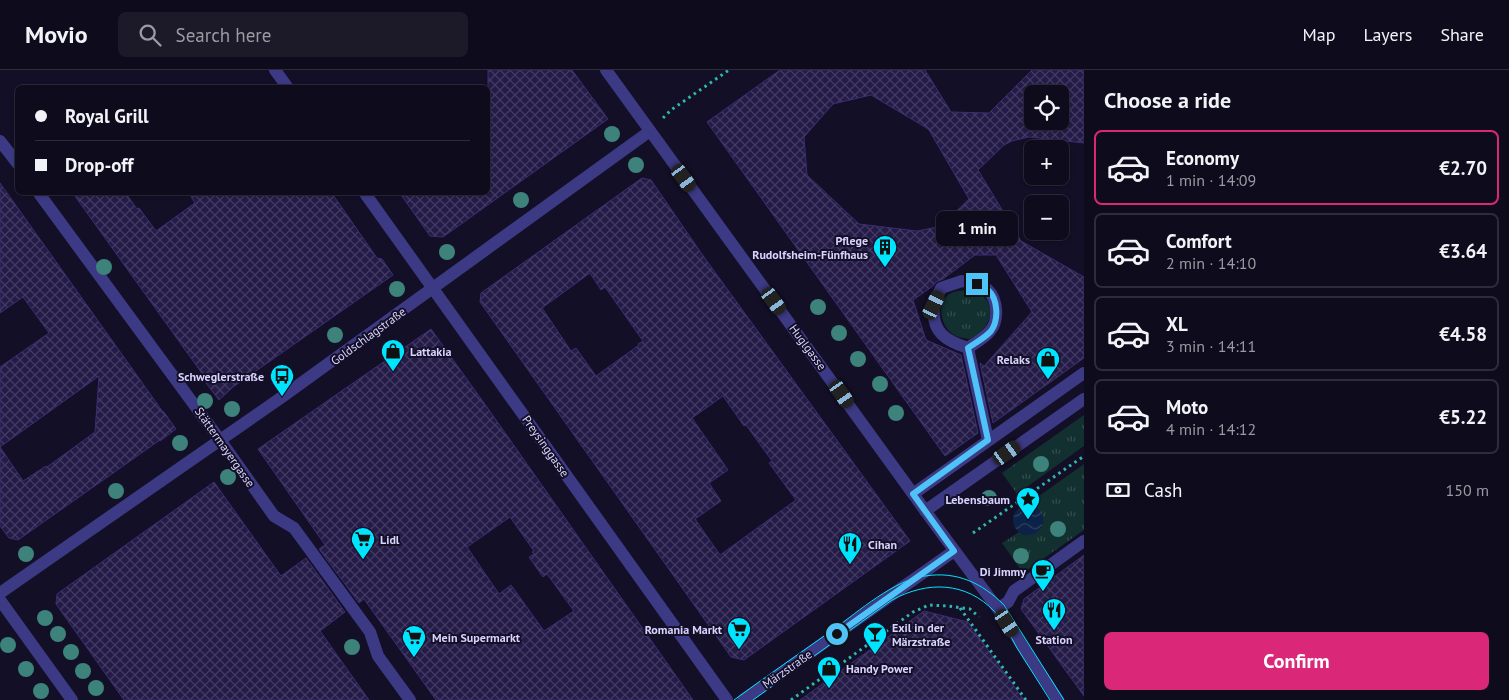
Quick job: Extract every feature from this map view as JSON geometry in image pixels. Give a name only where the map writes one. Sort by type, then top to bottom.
[{"type":"street","points":[[275,70],[286,85]]},
{"type":"street","name":"Huglgasse","points":[[606,70],[998,609],[1058,700]]},
{"type":"street","name":"Goldschlagstraße","points":[[0,593],[434,288],[650,131]]},
{"type":"street","points":[[0,141],[15,160]]},
{"type":"street","name":"Stättermayergasse","points":[[40,195],[274,516],[294,528],[370,632],[378,656],[410,700]]},
{"type":"street","name":"Preysinggasse","points":[[366,195],[727,700]]},
{"type":"street","points":[[962,281],[977,284],[988,290],[995,303],[996,318],[991,331],[968,348],[948,340],[938,332],[935,320],[934,305],[941,288],[962,281]]},
{"type":"street","points":[[968,348],[988,440]]},
{"type":"street","points":[[913,494],[1084,372]]},
{"type":"street","points":[[925,511],[1084,399]]},
{"type":"street","points":[[998,609],[1008,602],[1014,591],[1084,541]]},
{"type":"street","name":"Märzstraße","points":[[742,700],[954,551]]},
{"type":"street","points":[[0,600],[72,700]]},
{"type":"path","points":[[650,131],[671,110],[729,70]]},
{"type":"path","points":[[973,533],[1084,456]]},
{"type":"path","points":[[791,700],[913,612],[929,605],[970,609],[982,620]]},
{"type":"path","points":[[960,608],[1026,700]]},
{"type":"green space","points":[[966,290],[977,293],[984,298],[989,304],[990,312],[985,327],[979,334],[970,339],[958,337],[950,332],[946,327],[941,311],[944,300],[949,294]]},
{"type":"green space","points":[[1084,415],[1084,446],[1017,494],[1002,473]]},
{"type":"green space","points":[[1084,464],[1084,530],[1023,573],[1002,543],[1019,532],[1024,535],[1043,524],[1039,510],[1025,506]]},
{"type":"water","points":[[1028,505],[1039,509],[1043,520],[1039,531],[1028,535],[1017,531],[1013,520],[1017,509]]},
{"type":"building","points":[[488,70],[572,70],[608,119],[443,237],[430,236],[401,195],[490,195],[490,85],[488,85]]},
{"type":"building","name":"Pflege Rudolfsheim-Fünfhaus","points":[[780,70],[925,70],[951,112],[989,113],[1032,70],[1084,70],[1084,143],[1029,137],[1012,141],[1004,145],[978,170],[1021,241],[1084,277],[1084,358],[993,423],[980,363],[984,366],[1032,312],[996,255],[975,255],[943,279],[936,282],[913,300],[926,340],[961,355],[978,433],[945,456],[707,122]],"holes":[[[871,95],[929,130],[969,199],[938,227],[917,231],[859,224],[807,175],[804,137],[833,104]]]},
{"type":"building","points":[[642,178],[651,180],[704,257],[910,541],[744,660],[731,657],[480,302],[481,293]],"holes":[[[590,273],[601,290],[605,287],[643,341],[596,376],[576,348],[571,351],[542,308]],[[723,396],[772,461],[769,463],[796,500],[720,555],[695,519],[721,501],[709,483],[728,470],[692,418]]]},
{"type":"building","points":[[0,183],[176,429],[18,540],[9,538],[0,526],[0,447],[0,367],[49,333],[23,297],[0,313]],"holes":[[[99,376],[95,432],[47,467],[23,481],[0,447]]]},
{"type":"building","points":[[74,195],[127,195],[156,231],[195,203],[190,195],[333,195],[377,258],[382,259],[393,275],[233,387],[219,400],[206,383],[206,379]]},
{"type":"building","points":[[431,329],[693,700],[436,700],[364,599],[359,603],[319,549],[325,545],[258,449]],"holes":[[[510,517],[534,551],[532,552],[534,554],[529,557],[543,577],[547,574],[574,611],[544,631],[511,585],[499,594],[467,547]]]},
{"type":"building","points":[[214,482],[281,576],[306,558],[345,612],[320,631],[369,700],[124,700],[56,604],[57,594]]},
{"type":"building","points":[[1084,555],[1084,696],[1021,609],[1024,599]]},
{"type":"building","points":[[924,611],[968,622],[1024,700],[800,700]]},
{"type":"tram line","points":[[734,700],[889,590],[913,579],[937,575],[948,575],[968,580],[996,597],[1004,605],[1064,700]]},
{"type":"tram line","points":[[753,700],[892,600],[905,594],[932,587],[946,587],[972,594],[995,612],[1050,700]]},
{"type":"place","name":"Pflege Rudolfsheim-Fünfhaus","points":[[885,268]]},
{"type":"place","name":"Lattakia","points":[[393,372]]},
{"type":"place","name":"Relaks","points":[[1048,380]]},
{"type":"place","name":"Schweglerstraße","points":[[282,397]]},
{"type":"place","name":"Lebensbaum","points":[[1028,520]]},
{"type":"place","name":"Lidl","points":[[363,560]]},
{"type":"place","name":"Cihan","points":[[850,565]]},
{"type":"place","name":"Di Jimmy","points":[[1043,592]]},
{"type":"place","name":"Station","points":[[1054,631]]},
{"type":"place","name":"Romania Markt","points":[[739,650]]},
{"type":"place","name":"Exil in der Märzstraße","points":[[875,655]]},
{"type":"place","name":"Mein Supermarkt","points":[[414,658]]},
{"type":"place","name":"Handy Power","points":[[829,689]]},
{"type":"route","points":[[837,634],[954,551],[913,494],[988,440],[968,348],[991,331],[996,318],[995,303],[988,290],[977,284]]}]
